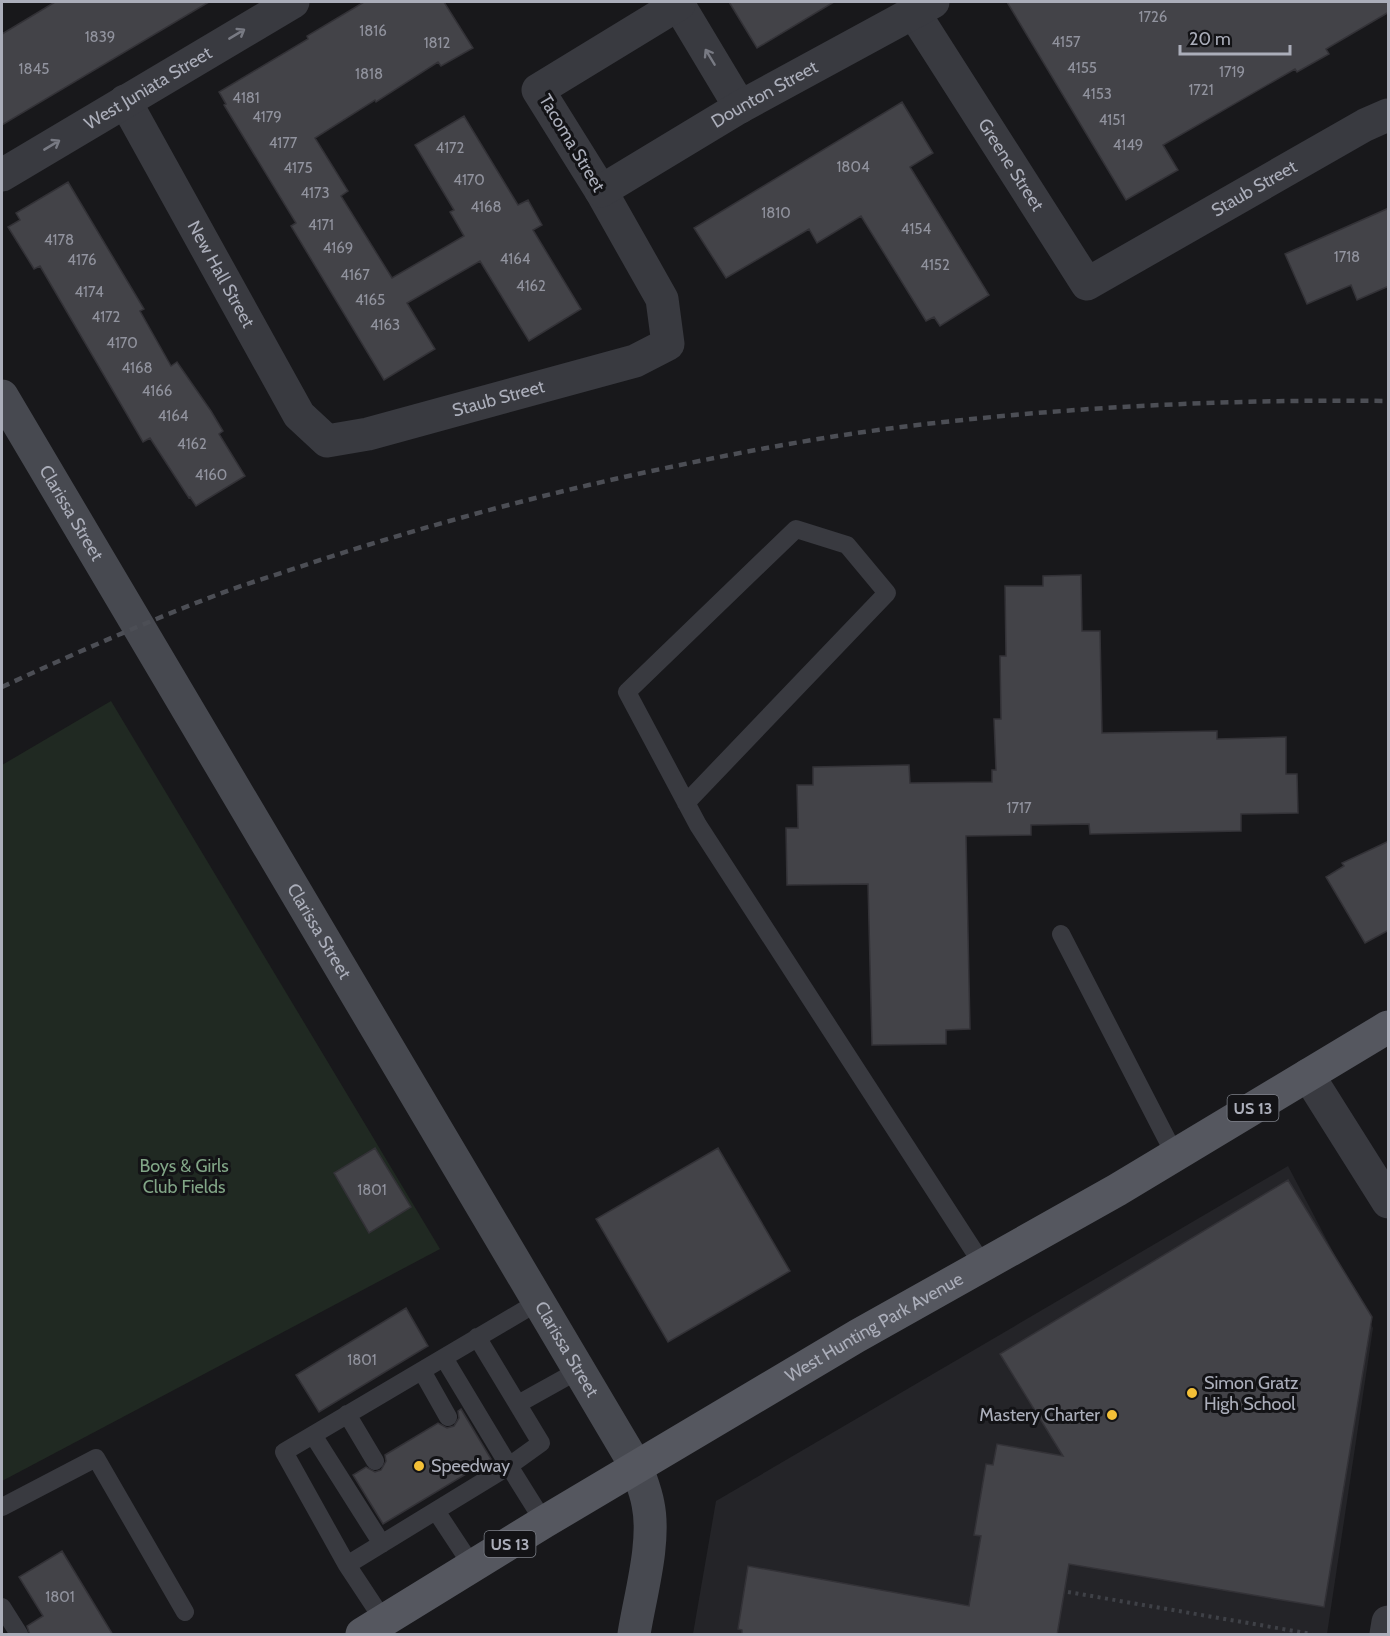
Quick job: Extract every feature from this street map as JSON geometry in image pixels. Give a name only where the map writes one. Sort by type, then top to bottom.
[{"type":"main road","name":"Clarissa Street","points":[[2,396],[637,1468],[648,1504],[650,1524],[634,1635]]},
{"type":"main road","name":"West Hunting Park Avenue","points":[[373,1628],[544,1522],[857,1336],[1175,1155],[1389,1027]]},
{"type":"street","name":"West Juniata Street","points":[[2,175],[293,2]]},
{"type":"street","points":[[678,3],[741,107]]},
{"type":"street","name":"Tacoma Street","points":[[668,344],[662,299],[601,191],[538,90],[678,3]]},
{"type":"street","name":"Dounton Street","points":[[601,191],[741,107],[924,7]]},
{"type":"street","name":"Greene Street","points":[[924,7],[1087,284],[1121,265]]},
{"type":"street","name":"New Hall Street","points":[[125,101],[299,415],[327,441]]},
{"type":"street","name":"Staub Street","points":[[1121,265],[1355,131],[1389,115]]},
{"type":"street","name":"Staub Street","points":[[327,441],[368,434],[635,361],[668,344]]},
{"type":"street","points":[[1308,1075],[1389,1202]]},
{"type":"street","points":[[1386,1635],[1389,1622]]},
{"type":"lane","points":[[686,803],[887,593],[846,545],[796,530],[627,692],[686,803],[698,825],[826,1026],[983,1265]]},
{"type":"lane","points":[[1061,934],[1175,1155]]},
{"type":"lane","points":[[373,1628],[347,1565],[284,1452],[538,1302]]},
{"type":"lane","points":[[347,1565],[381,1544],[408,1518],[436,1511],[484,1473],[509,1466],[542,1443],[477,1337]]},
{"type":"lane","points":[[444,1358],[544,1522]]},
{"type":"lane","points":[[518,1404],[579,1370]]},
{"type":"lane","points":[[422,1371],[448,1417]]},
{"type":"lane","points":[[347,1414],[375,1461]]},
{"type":"lane","points":[[313,1435],[381,1544]]},
{"type":"lane","points":[[2,1507],[96,1458],[185,1612]]},
{"type":"lane","points":[[436,1511],[473,1567]]},
{"type":"lane","points":[[2,1607],[19,1635]]},
{"type":"path","points":[[1068,1592],[1312,1635]]},
{"type":"shaded area","name":"Mastery Charter","points":[[1288,1166],[1373,1328],[1327,1634],[693,1634],[716,1501]]},
{"type":"green space","name":"Boys & Girls Club Fields","points":[[111,701],[440,1249],[2,1481],[2,765]]},
{"type":"building","points":[[55,2],[209,2],[2,125],[2,34]]},
{"type":"building","points":[[364,2],[444,2],[473,48],[441,66],[438,62],[315,138],[348,191],[341,196],[392,278],[464,236],[450,212],[454,210],[415,145],[464,116],[518,205],[528,200],[542,225],[533,230],[581,309],[529,341],[480,261],[407,303],[435,349],[384,380],[291,226],[296,223],[224,105],[226,104],[219,92],[308,39],[307,36]]},
{"type":"building","points":[[729,2],[834,2],[757,48]]},
{"type":"building","points":[[1007,2],[1389,2],[1389,12],[1326,49],[1329,54],[1297,72],[1295,69],[1163,145],[1178,170],[1126,200]]},
{"type":"building","points":[[902,102],[933,153],[910,167],[989,295],[940,326],[934,317],[926,321],[861,216],[817,243],[809,229],[726,278],[694,228]]},
{"type":"building","points":[[68,182],[144,309],[140,311],[171,366],[177,362],[211,411],[223,431],[219,434],[245,476],[196,506],[150,438],[143,442],[40,266],[34,269],[8,227],[20,220],[16,213]]},
{"type":"building","points":[[1389,208],[1389,286],[1357,300],[1351,285],[1307,304],[1285,254]]},
{"type":"building","points":[[1081,575],[1082,631],[1100,631],[1102,733],[1217,731],[1217,739],[1286,737],[1286,774],[1297,774],[1298,813],[1241,814],[1241,831],[1090,834],[1089,824],[1031,825],[1031,835],[966,836],[970,1029],[946,1030],[946,1044],[872,1045],[868,884],[787,885],[786,828],[798,828],[797,785],[813,785],[813,767],[909,765],[910,783],[992,782],[992,770],[996,770],[994,719],[1001,719],[1000,656],[1006,656],[1005,586],[1043,586],[1043,576]]},
{"type":"building","points":[[1389,841],[1389,930],[1365,943],[1326,877],[1344,866],[1342,863]]},
{"type":"building","points":[[375,1148],[411,1207],[369,1233],[334,1173]]},
{"type":"building","points":[[718,1148],[790,1271],[668,1342],[596,1219]]},
{"type":"building","name":"Mastery Charter","points":[[1288,1180],[1372,1317],[1324,1607],[1069,1564],[1057,1635],[742,1635],[742,1630],[738,1629],[748,1566],[969,1606],[981,1536],[974,1535],[986,1464],[993,1465],[997,1444],[1063,1456],[1000,1354]]},
{"type":"building","points":[[406,1308],[428,1346],[319,1412],[296,1375]]},
{"type":"building","points":[[461,1409],[491,1459],[383,1524],[353,1475],[366,1467],[375,1472],[381,1470],[386,1461],[385,1455],[438,1423],[447,1428],[454,1426],[459,1418],[458,1411]]},
{"type":"building","points":[[62,1551],[113,1635],[30,1635],[27,1626],[43,1616],[19,1577]]},
{"type":"railway","points":[[2,687],[192,605],[308,564],[483,512],[572,489],[691,463],[781,445],[871,431],[1023,414],[1205,403],[1388,401]]},
{"type":"place","name":"Simon Gratz High School","points":[[1192,1393]]},
{"type":"place","name":"Mastery Charter","points":[[1112,1415]]},
{"type":"place","name":"Speedway","points":[[419,1466]]}]
